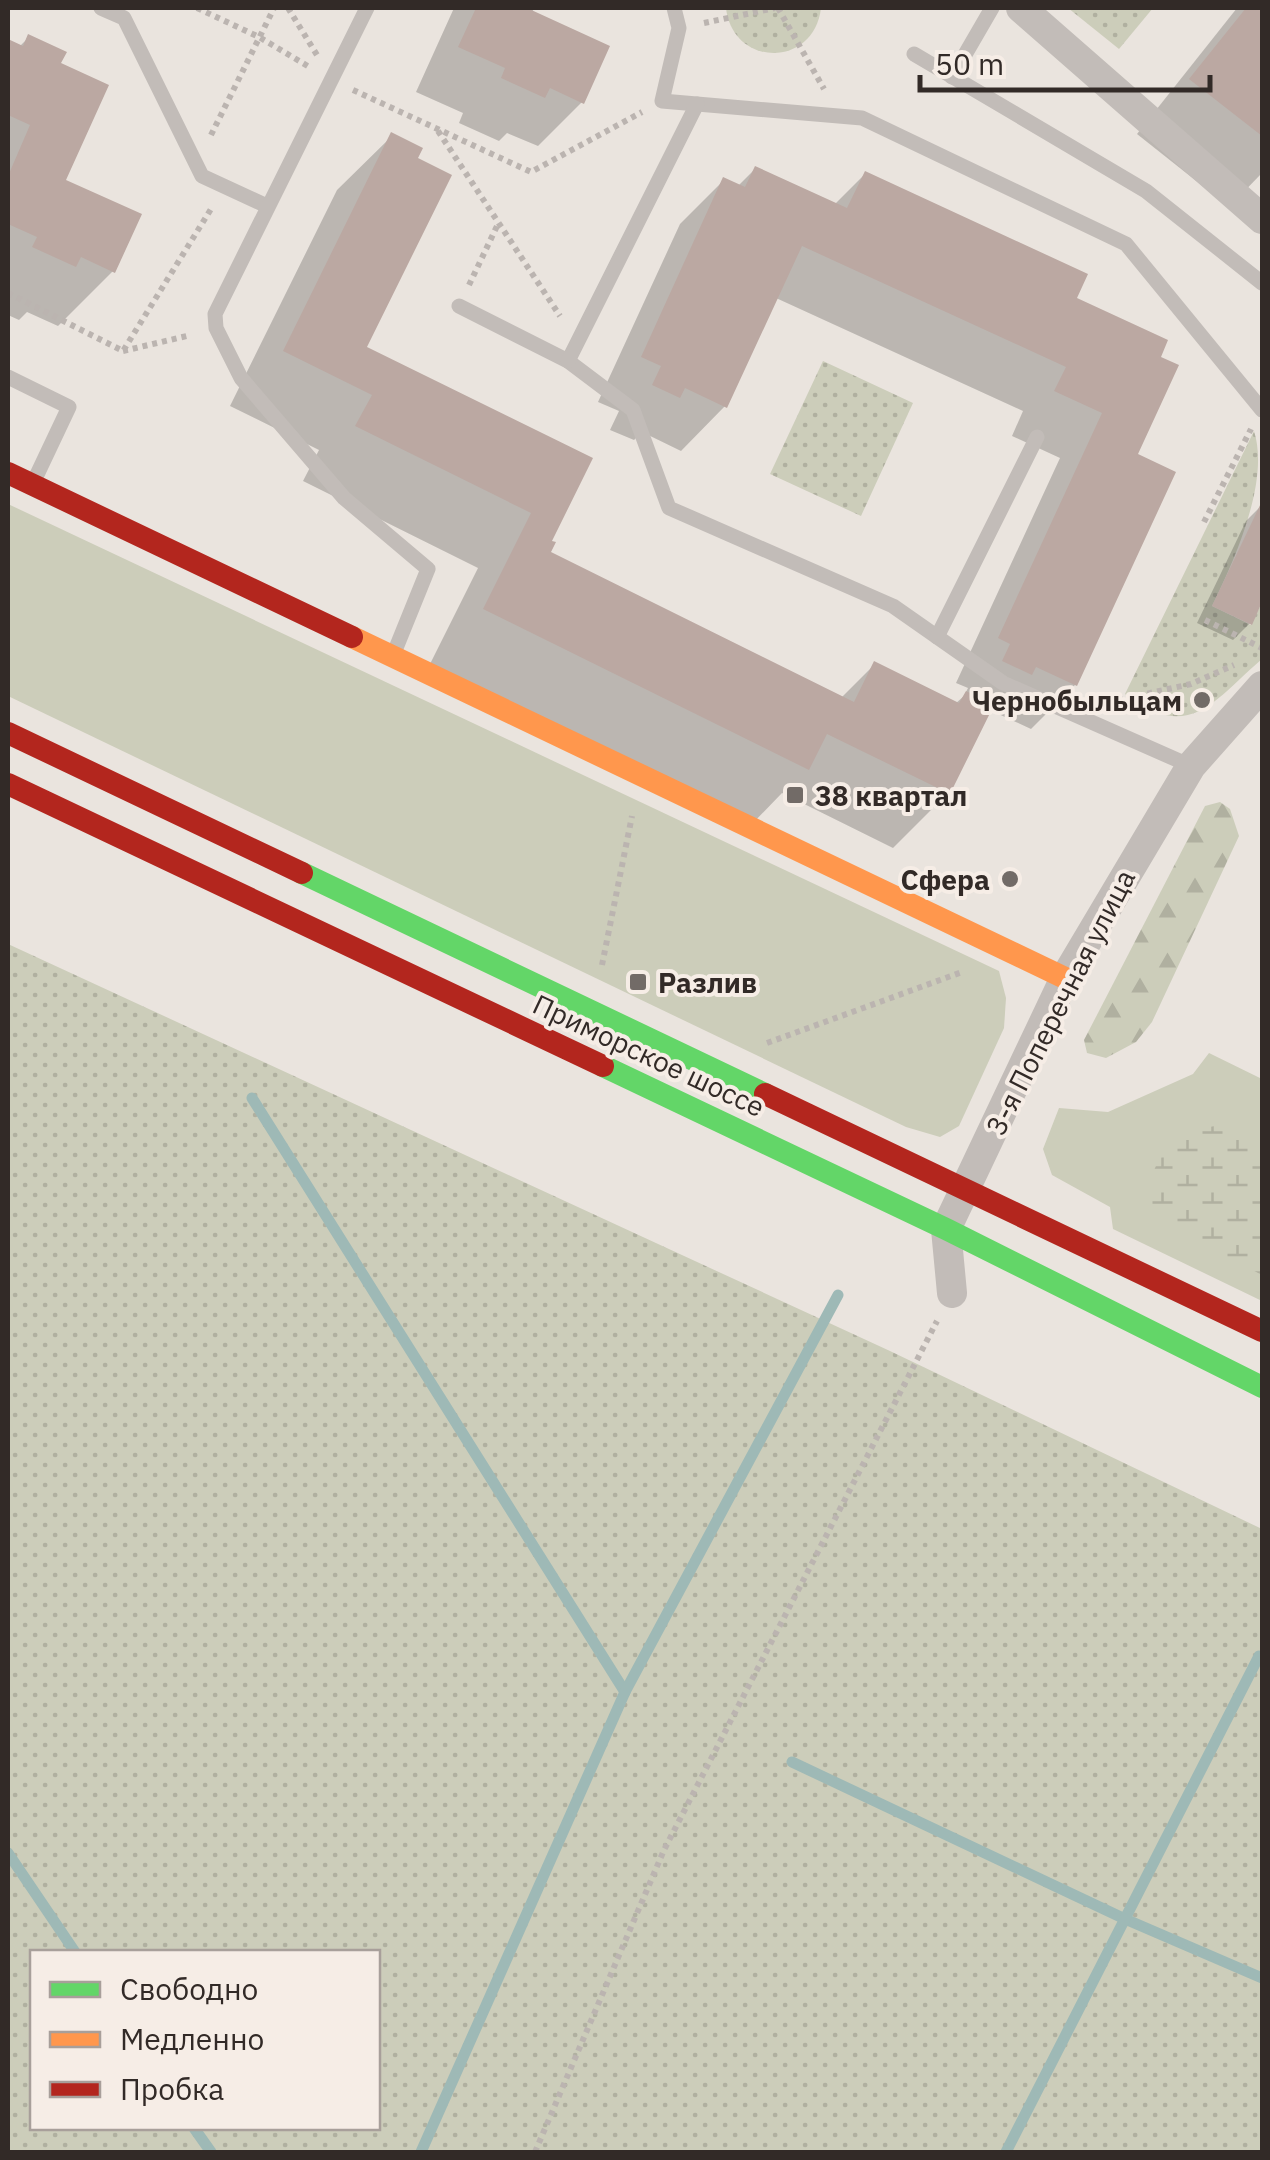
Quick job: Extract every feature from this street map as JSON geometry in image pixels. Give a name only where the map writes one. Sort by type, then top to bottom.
[{"type":"main road","points":[[8,473],[1065,978]]},
{"type":"main road","name":"Приморское шоссе","points":[[8,732],[1262,1331]]},
{"type":"main road","name":"Приморское шоссе","points":[[8,784],[946,1229],[1262,1387]]},
{"type":"street","points":[[1021,8],[1262,219]]},
{"type":"street","name":"3-я Поперечная улица","points":[[946,1229],[1065,978],[1190,766],[1262,686]]},
{"type":"street","points":[[946,1229],[952,1293]]},
{"type":"lane","points":[[101,8],[124,18],[202,176],[267,206]]},
{"type":"lane","points":[[367,8],[214,314],[216,328],[242,378],[344,498],[428,570],[392,656]]},
{"type":"lane","points":[[674,8],[679,28],[662,101],[862,118],[1126,244],[1258,416]]},
{"type":"lane","points":[[952,77],[992,8]]},
{"type":"lane","points":[[914,54],[1146,191],[1262,283]]},
{"type":"lane","points":[[568,361],[697,104]]},
{"type":"lane","points":[[459,306],[568,361],[634,410],[669,508],[892,606],[1003,683],[1190,766]]},
{"type":"lane","points":[[8,377],[70,407],[32,485]]},
{"type":"lane","points":[[937,637],[1037,437]]},
{"type":"path","points":[[197,8],[259,37],[333,81],[532,172],[662,101]]},
{"type":"path","points":[[198,164],[274,8]]},
{"type":"path","points":[[288,8],[333,81]]},
{"type":"path","points":[[679,28],[777,8],[839,116]]},
{"type":"path","points":[[436,128],[578,342]]},
{"type":"path","points":[[123,352],[225,187]]},
{"type":"path","points":[[459,306],[498,222]]},
{"type":"path","points":[[8,293],[123,352],[216,328]]},
{"type":"path","points":[[1204,522],[1258,416]]},
{"type":"path","points":[[1205,620],[1262,648]]},
{"type":"path","points":[[1118,700],[1190,684],[1244,660]]},
{"type":"path","points":[[601,969],[626,850]]},
{"type":"path","points":[[761,1045],[1012,953]]},
{"type":"path","points":[[535,2152],[664,1850],[952,1293]]},
{"type":"green space","points":[[726,8],[821,8],[815,28],[804,42],[774,53],[743,42],[732,28]]},
{"type":"green space","points":[[1068,8],[1153,8],[1119,49]]},
{"type":"green space","points":[[823,361],[913,403],[861,516],[770,474]]},
{"type":"green space","points":[[1254,431],[1258,451],[1254,496],[1240,543],[1212,606],[1251,625],[1262,602],[1262,659],[1199,711],[1184,716],[1167,715],[1125,694]]},
{"type":"green space","points":[[8,504],[999,971],[1006,998],[1004,1028],[959,1126],[940,1137],[906,1127],[8,696]]},
{"type":"green space","points":[[1220,802],[1230,809],[1239,836],[1152,1022],[1136,1042],[1106,1058],[1087,1053],[1084,1040],[1205,806]]},
{"type":"green space","points":[[8,944],[890,1351],[1262,1529],[1262,2152],[8,2152]]},
{"type":"green space","points":[[1209,1053],[1262,1079],[1262,1301],[1113,1229],[1110,1207],[1052,1175],[1043,1149],[1059,1108],[1108,1112],[1193,1074]]},
{"type":"green space","points":[[1215,1126],[1262,1148],[1262,1275],[1166,1225],[1146,1210],[1150,1179],[1164,1154],[1185,1136]]},
{"type":"building","points":[[476,8],[527,8],[610,46],[584,104],[550,88],[545,98],[501,78],[505,68],[458,47]]},
{"type":"building","points":[[1246,8],[1262,8],[1262,136],[1189,79]]},
{"type":"building","points":[[28,34],[67,52],[61,63],[109,85],[66,180],[142,214],[115,273],[81,257],[76,267],[32,247],[37,237],[8,224],[8,176],[30,125],[8,115],[8,39],[23,46]]},
{"type":"building","points":[[391,132],[423,148],[418,158],[452,175],[367,347],[593,458],[552,541],[556,542],[551,552],[854,702],[874,661],[959,703],[966,691],[994,705],[950,794],[827,734],[809,770],[483,609],[531,513],[355,426],[372,395],[283,351]]},
{"type":"building","points":[[755,166],[847,208],[865,171],[1088,274],[1077,298],[1168,340],[1161,357],[1179,365],[1138,454],[1176,472],[1077,686],[1036,667],[1032,675],[1002,661],[1010,644],[998,638],[1102,413],[1054,391],[1066,367],[802,246],[727,408],[685,388],[680,398],[652,385],[661,366],[641,357],[723,177],[745,187]]},
{"type":"building","points":[[1262,501],[1262,602],[1252,625],[1212,606]]},
{"type":"waterway","points":[[252,1098],[625,1692]]},
{"type":"waterway","points":[[421,2152],[625,1692],[838,1295]]},
{"type":"waterway","points":[[1006,2152],[1259,1656]]},
{"type":"waterway","points":[[792,1762],[1125,1919],[1262,1978]]},
{"type":"waterway","points":[[8,1853],[74,1950]]},
{"type":"waterway","points":[[195,2130],[211,2152]]},
{"type":"traffic: fast","points":[[302,873],[765,1094]]},
{"type":"traffic: fast","points":[[603,1066],[946,1229],[1262,1387]]},
{"type":"traffic: slow","points":[[352,637],[1065,978]]},
{"type":"traffic: jam","points":[[8,473],[352,637]]},
{"type":"traffic: jam","points":[[8,733],[302,873]]},
{"type":"traffic: jam","points":[[8,784],[603,1066]]},
{"type":"traffic: jam","points":[[765,1094],[1262,1331]]},
{"type":"place","name":"Чернобыльцам","points":[[1202,700]]},
{"type":"place","name":"38 квартал","points":[[795,795]]},
{"type":"place","name":"Сфера","points":[[1010,879]]},
{"type":"place","name":"Разлив","points":[[638,982]]}]
